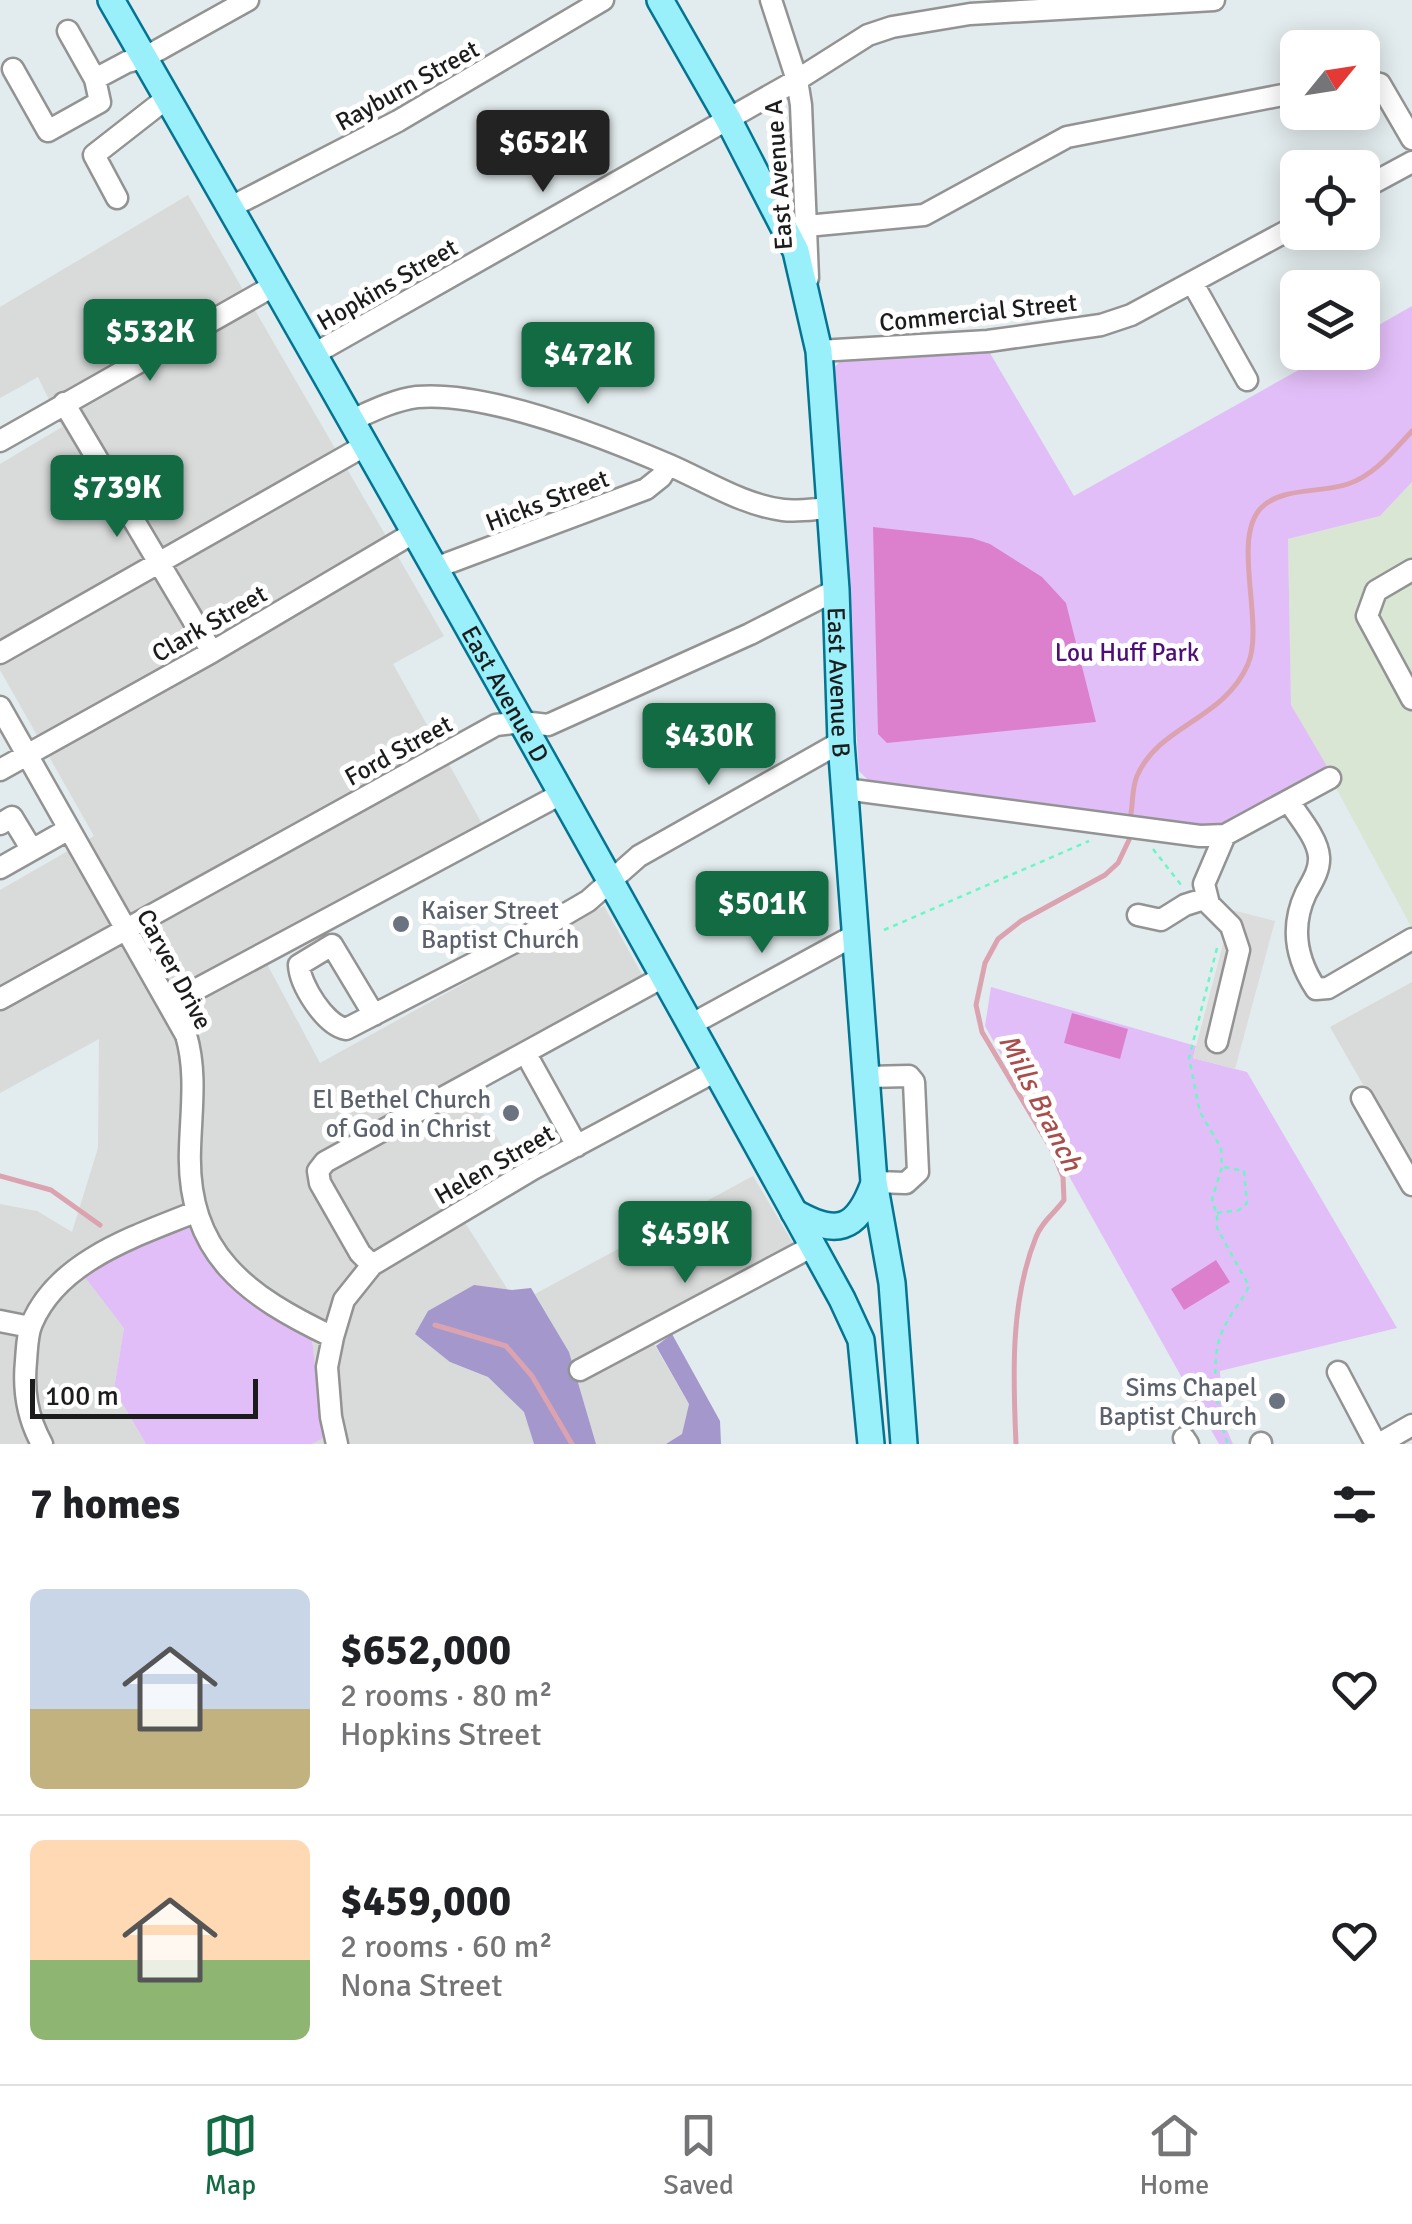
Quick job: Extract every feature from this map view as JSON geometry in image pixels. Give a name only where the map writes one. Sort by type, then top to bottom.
[{"type":"main road","name":"East Avenue D","points":[[110,0],[276,285],[665,976],[856,1326],[869,1399],[871,1444]]},
{"type":"main road","name":"East Avenue B","points":[[660,0],[796,227],[819,350],[845,789],[874,1182],[892,1282],[904,1444]]},
{"type":"main road","points":[[794,1212],[826,1227],[842,1226],[863,1212],[874,1182]]},
{"type":"street","points":[[95,79],[144,58],[248,0]]},
{"type":"street","name":"Rayburn Street","points":[[232,208],[398,122],[602,0]]},
{"type":"street","name":"East Avenue A","points":[[771,0],[797,80],[796,227]]},
{"type":"street","name":"Hopkins Street","points":[[314,354],[797,80],[868,35],[924,10],[970,14],[1214,0]]},
{"type":"street","points":[[12,69],[48,130],[100,102],[95,79],[68,31]]},
{"type":"street","points":[[1380,84],[1412,139]]},
{"type":"street","points":[[796,227],[924,215],[1052,142],[1280,96]]},
{"type":"street","points":[[116,198],[94,155],[167,98]]},
{"type":"street","points":[[1380,179],[1412,162]]},
{"type":"street","name":"Commercial Street","points":[[819,350],[988,341],[1101,325],[1131,315],[1280,235]]},
{"type":"street","points":[[1192,282],[1246,380]]},
{"type":"street","points":[[0,441],[276,285]]},
{"type":"street","points":[[352,420],[403,400],[449,398],[552,420],[761,505],[786,510],[830,508]]},
{"type":"street","points":[[64,404],[212,652]]},
{"type":"street","points":[[0,653],[366,446]]},
{"type":"street","name":"Hicks Street","points":[[435,568],[646,489],[668,465]]},
{"type":"street","name":"Clark Street","points":[[0,770],[212,652],[415,532]]},
{"type":"street","points":[[1412,570],[1376,591],[1368,616],[1412,699]]},
{"type":"street","name":"Ford Street","points":[[0,999],[496,725],[548,725],[750,634],[836,590]]},
{"type":"street","name":"Carver Drive","points":[[0,707],[186,1035],[194,1060],[189,1178],[195,1212],[214,1248],[241,1282],[280,1311],[333,1337]]},
{"type":"street","points":[[374,1015],[336,948],[328,946],[303,960],[298,970],[326,1017],[337,1028],[346,1029],[374,1015],[540,929],[588,901],[640,856],[842,742]]},
{"type":"street","points":[[845,789],[1183,834],[1225,834],[1330,778]]},
{"type":"street","points":[[169,1004],[561,794]]},
{"type":"street","points":[[1290,802],[1320,852],[1295,935],[1316,989],[1328,988],[1412,939]]},
{"type":"street","points":[[0,824],[12,818],[32,850]]},
{"type":"street","points":[[0,868],[69,829]]},
{"type":"street","points":[[1138,916],[1161,920],[1198,897],[1225,834]]},
{"type":"street","points":[[1198,897],[1231,926],[1239,950],[1216,1042]]},
{"type":"street","points":[[692,1024],[857,934]]},
{"type":"street","points":[[372,1266],[360,1254],[320,1183],[318,1171],[325,1162],[665,976]]},
{"type":"street","points":[[532,1062],[576,1146]]},
{"type":"street","name":"Helen Street","points":[[336,1444],[327,1367],[333,1337],[344,1300],[372,1266],[576,1146],[716,1070]]},
{"type":"street","points":[[867,1077],[909,1076],[914,1082],[918,1172],[906,1183],[874,1182]]},
{"type":"street","points":[[1362,1098],[1412,1185]]},
{"type":"street","points":[[42,1444],[26,1407],[24,1382],[30,1327],[48,1292],[75,1268],[195,1212]]},
{"type":"street","points":[[580,1370],[813,1246]]},
{"type":"street","points":[[0,1320],[30,1327]]},
{"type":"street","points":[[1338,1372],[1378,1444],[1412,1426]]},
{"type":"path","points":[[884,930],[1091,841]]},
{"type":"path","points":[[1151,848],[1198,897]]},
{"type":"path","points":[[1215,938],[1218,945],[1189,1058],[1200,1112],[1222,1148],[1222,1166],[1212,1200],[1217,1228],[1249,1286],[1222,1330],[1217,1348],[1219,1420],[1228,1444]]},
{"type":"path","points":[[1216,1213],[1240,1210],[1247,1203],[1244,1171],[1222,1166]]},
{"type":"shaded area","points":[[188,195],[444,636],[393,664],[485,829],[259,949],[320,1063],[604,906],[645,980],[464,1081],[511,1161],[448,1196],[508,1290],[474,1286],[450,1362],[488,1377],[524,1412],[534,1444],[312,1444],[322,1438],[312,1339],[124,1328],[114,1389],[146,1444],[0,1444],[0,1204],[37,1211],[72,1232],[98,1148],[99,1039],[0,1093],[0,890],[94,836],[0,670],[0,464],[62,427],[38,377],[0,398],[0,307]]},
{"type":"shaded area","points":[[1412,482],[1412,928],[1291,705],[1288,539],[1380,516]]},
{"type":"shaded area","points":[[873,527],[972,538],[990,544],[1042,577],[1066,603],[1096,722],[887,743],[878,734]]},
{"type":"shaded area","points":[[1232,910],[1275,921],[1235,1069],[1193,1058]]},
{"type":"shaded area","points":[[1412,982],[1412,1170],[1330,1027]]},
{"type":"shaded area","points":[[1072,1013],[1128,1029],[1120,1059],[1064,1043]]},
{"type":"shaded area","points":[[753,1176],[794,1245],[644,1327],[689,1404],[682,1434],[666,1444],[596,1444],[569,1352],[535,1294]]},
{"type":"shaded area","points":[[1216,1260],[1230,1282],[1184,1310],[1171,1289]]},
{"type":"shaded area","points":[[474,1285],[531,1288],[569,1352],[596,1444],[534,1444],[524,1412],[488,1377],[450,1362],[415,1334],[428,1311]]},
{"type":"shaded area","points":[[672,1334],[720,1421],[721,1444],[666,1444],[682,1434],[689,1404],[656,1346]]},
{"type":"green space","name":"Lou Huff Park","points":[[1412,306],[1412,482],[1380,516],[1288,539],[1291,705],[1328,768],[1245,815],[1191,827],[880,783],[868,780],[859,771],[834,377],[834,368],[842,359],[987,348],[1074,496],[1299,370],[1380,370],[1380,324]]},
{"type":"green space","points":[[991,987],[1196,1046],[1193,1058],[1247,1072],[1397,1328],[1220,1371],[1222,1419],[1233,1444],[1219,1444],[985,1026]]},
{"type":"green space","points":[[186,1227],[312,1339],[323,1438],[312,1444],[146,1444],[114,1389],[124,1328],[81,1272]]},
{"type":"waterway","name":"Mills Branch","points":[[1131,813],[1135,780],[1147,759],[1224,698],[1248,664],[1253,627],[1249,540],[1261,508],[1279,497],[1358,480],[1383,462],[1412,431]]},
{"type":"waterway","name":"Mills Branch","points":[[1016,1444],[1014,1366],[1021,1287],[1039,1231],[1064,1200],[1063,1177],[1052,1150],[982,1032],[976,1005],[985,963],[998,939],[1021,921],[1105,875],[1118,863],[1129,840]]},
{"type":"waterway","points":[[0,1176],[51,1190],[100,1225]]},
{"type":"waterway","points":[[435,1325],[506,1346],[532,1376],[572,1444]]},
{"type":"place","name":"Kaiser Street Baptist Church","points":[[401,924]]},
{"type":"place","name":"El Bethel Church of God in Christ","points":[[511,1113]]},
{"type":"place","name":"Sims Chapel Baptist Church","points":[[1277,1401]]}]
